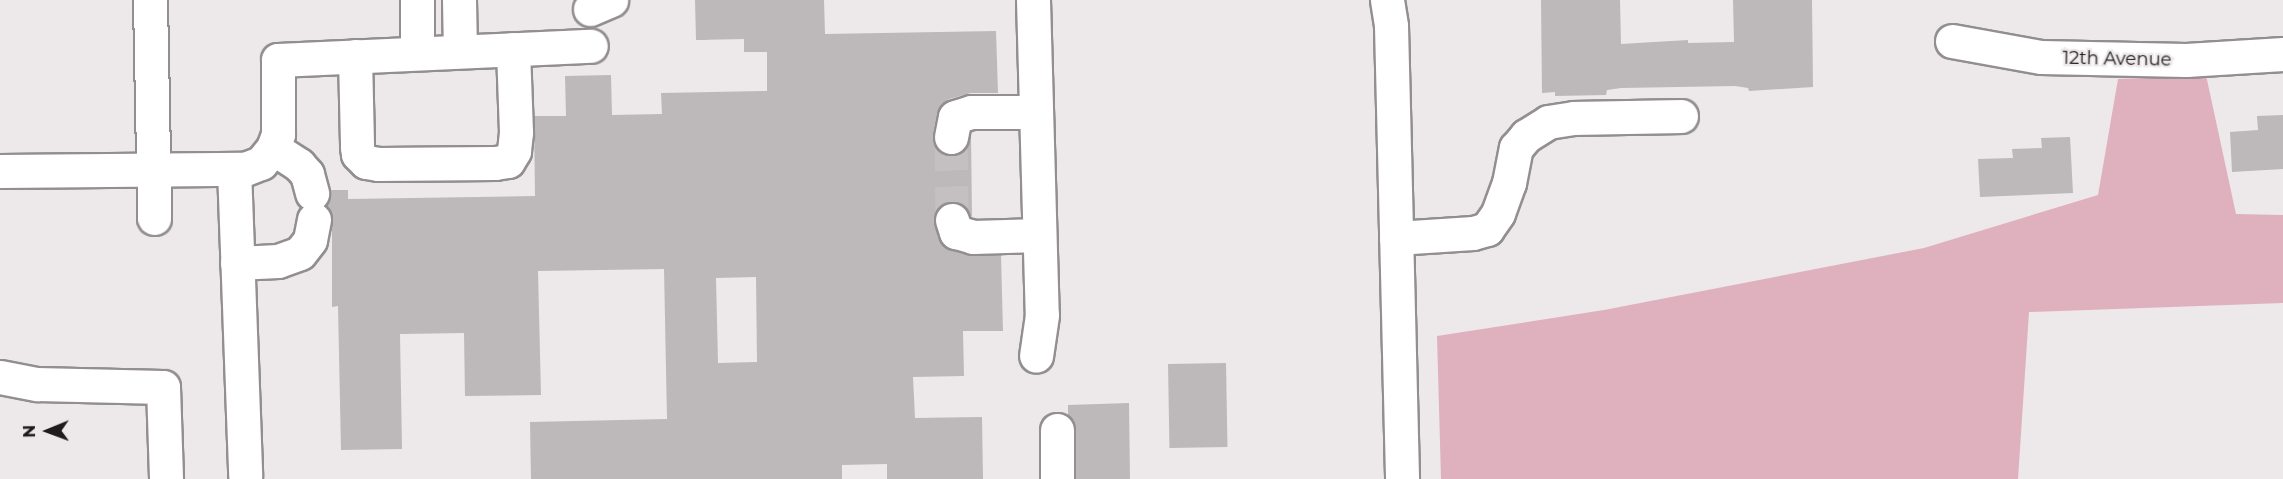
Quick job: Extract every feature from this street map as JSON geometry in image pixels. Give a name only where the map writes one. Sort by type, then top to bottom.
[{"type":"street","points":[[150,0],[154,218]]},
{"type":"street","points":[[417,0],[417,52]]},
{"type":"street","points":[[459,0],[460,51]]},
{"type":"street","points":[[1033,0],[1042,315],[1036,356]]},
{"type":"street","points":[[1387,0],[1391,26],[1402,479]]},
{"type":"street","name":"12th Avenue","points":[[1952,41],[2041,57],[2186,60],[2283,54]]},
{"type":"street","points":[[0,171],[245,169],[261,163],[273,148],[278,134],[278,60],[591,46]]},
{"type":"street","points":[[355,56],[357,147],[358,154],[366,162],[378,164],[495,163],[508,161],[514,151],[516,132],[513,49]]},
{"type":"street","points":[[951,137],[955,117],[963,114],[1036,112]]},
{"type":"street","points":[[1396,238],[1473,233],[1487,229],[1502,203],[1516,148],[1527,136],[1548,122],[1574,118],[1681,116]]},
{"type":"street","points":[[237,263],[279,261],[300,253],[310,240],[313,206],[307,174],[299,165],[273,148]]},
{"type":"street","points":[[234,169],[245,476]]},
{"type":"street","points":[[952,220],[956,232],[973,237],[1040,235]]},
{"type":"street","points":[[0,376],[37,384],[163,387],[166,479]]},
{"type":"street","points":[[1057,430],[1057,479]]},
{"type":"shaded area","points":[[2206,75],[2236,214],[2283,215],[2283,303],[2029,312],[2018,479],[1441,479],[1437,336],[1604,310],[1924,248],[2098,195],[2118,79]]},
{"type":"building","points":[[695,0],[824,0],[825,34],[996,31],[998,93],[971,93],[949,99],[942,104],[937,113],[933,133],[933,142],[938,151],[948,155],[958,154],[965,150],[971,135],[972,217],[965,206],[947,202],[938,207],[934,217],[938,238],[950,250],[973,256],[1001,255],[1003,331],[963,331],[964,376],[913,377],[915,418],[982,417],[983,479],[887,479],[887,464],[842,465],[842,479],[531,479],[530,422],[667,419],[664,269],[538,271],[541,395],[465,396],[464,333],[400,334],[402,449],[341,450],[338,306],[332,307],[332,222],[331,212],[326,205],[330,190],[348,190],[348,199],[535,196],[534,116],[566,116],[565,76],[611,75],[612,115],[662,114],[661,93],[767,91],[767,52],[744,52],[744,39],[696,40]],"holes":[[[756,277],[757,362],[718,363],[716,278]]]},
{"type":"building","points":[[1541,0],[1620,0],[1621,44],[1688,40],[1688,43],[1734,42],[1733,0],[1812,0],[1813,87],[1749,91],[1748,88],[1735,86],[1621,88],[1607,90],[1606,95],[1555,96],[1555,92],[1542,93]]},
{"type":"building","points":[[2283,115],[2283,169],[2232,172],[2230,132],[2258,130],[2257,116]]},
{"type":"building","points":[[2070,137],[2073,193],[1980,197],[1978,159],[2013,158],[2012,149],[2042,148],[2041,138]]},
{"type":"building","points":[[1226,363],[1227,447],[1169,448],[1168,364]]},
{"type":"building","points":[[1129,403],[1130,479],[1076,479],[1076,430],[1068,415],[1068,405]]},
{"type":"tunnel","points":[[951,137],[952,220]]}]
